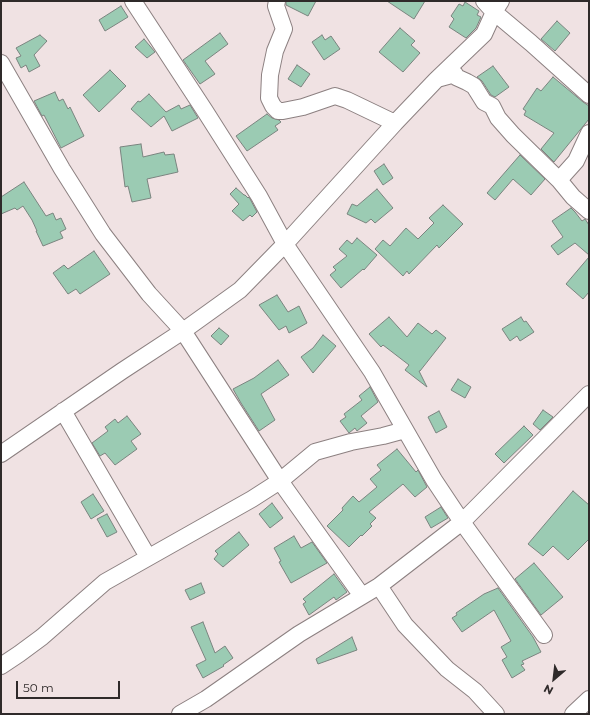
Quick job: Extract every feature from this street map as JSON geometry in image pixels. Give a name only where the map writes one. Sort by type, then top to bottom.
[{"type":"street","points":[[133,1],[259,196],[285,244],[372,372],[434,480],[462,522],[544,635]]},
{"type":"street","points":[[277,1],[276,6],[284,29],[275,51],[270,75],[269,98],[273,106],[278,111],[283,112],[303,108],[335,96],[347,100],[395,123]]},
{"type":"street","points":[[1,454],[183,331],[240,290],[285,244],[395,123],[436,80],[484,34],[493,5],[531,43],[589,95]]},
{"type":"street","points":[[1,64],[62,170],[102,234],[149,294],[183,331],[280,481],[362,596]]},
{"type":"street","points":[[436,80],[455,74],[456,77],[474,86],[484,102],[492,106],[498,118],[513,136],[559,180],[573,197],[589,211]]},
{"type":"street","points":[[559,180],[576,161],[589,133]]},
{"type":"street","points":[[180,714],[206,699],[299,634],[378,586],[462,522],[589,394]]},
{"type":"street","points":[[63,411],[148,557]]},
{"type":"street","points":[[1,666],[42,637],[105,582],[252,500],[280,481],[315,452],[405,430]]},
{"type":"street","points":[[378,586],[405,625],[447,669],[475,691],[496,714]]},
{"type":"street","points":[[573,714],[589,699]]},
{"type":"building","points":[[286,1],[316,1],[308,16],[286,5]]},
{"type":"building","points":[[387,1],[425,1],[414,19]]},
{"type":"building","points":[[465,2],[479,11],[477,15],[481,17],[476,28],[466,38],[449,27],[454,19],[451,16],[459,4],[463,6]]},
{"type":"building","points":[[121,6],[128,17],[105,31],[99,20]]},
{"type":"building","points":[[557,21],[570,33],[555,51],[541,39]]},
{"type":"building","points":[[400,28],[415,41],[411,45],[420,53],[403,72],[379,52]]},
{"type":"building","points":[[220,33],[228,44],[205,61],[215,74],[200,84],[183,60]]},
{"type":"building","points":[[40,35],[47,41],[34,55],[40,66],[29,72],[26,65],[21,68],[16,58],[21,56],[16,48]]},
{"type":"building","points":[[322,35],[325,40],[331,36],[340,49],[324,60],[312,42]]},
{"type":"building","points":[[144,39],[155,52],[147,58],[135,47]]},
{"type":"building","points":[[297,65],[310,74],[301,87],[288,79]]},
{"type":"building","points":[[493,66],[509,87],[495,97],[491,95],[482,81],[477,77]]},
{"type":"building","points":[[110,70],[126,86],[99,112],[83,95]]},
{"type":"building","points":[[553,77],[589,106],[589,119],[554,162],[541,149],[554,133],[524,115],[526,111],[523,109],[537,88],[541,91]]},
{"type":"building","points":[[55,92],[59,101],[63,99],[68,109],[70,107],[84,136],[61,148],[44,115],[42,116],[34,101]]},
{"type":"building","points":[[149,94],[166,112],[179,105],[181,109],[190,105],[198,118],[172,131],[164,116],[151,127],[131,109],[138,101],[140,102]]},
{"type":"building","points":[[267,114],[281,122],[275,126],[278,130],[247,151],[236,136]]},
{"type":"building","points":[[141,144],[143,157],[164,152],[165,155],[174,154],[178,172],[147,179],[151,198],[132,202],[128,186],[125,187],[120,147]]},
{"type":"building","points":[[520,155],[545,179],[531,195],[513,179],[495,200],[487,193]]},
{"type":"building","points":[[384,164],[393,178],[383,185],[374,171]]},
{"type":"building","points":[[24,182],[46,216],[53,213],[56,220],[61,218],[66,229],[60,232],[63,238],[43,246],[32,220],[23,206],[17,210],[15,208],[1,214],[1,197]]},
{"type":"building","points":[[236,188],[248,198],[249,197],[257,212],[252,217],[250,215],[243,221],[232,211],[239,204],[230,194]]},
{"type":"building","points":[[377,189],[393,208],[375,223],[371,219],[366,223],[347,214],[352,204],[357,206]]},
{"type":"building","points":[[443,205],[463,224],[439,248],[437,245],[409,274],[407,271],[403,276],[375,249],[383,240],[390,246],[406,228],[418,239],[434,223],[429,218]]},
{"type":"building","points":[[571,208],[582,221],[585,219],[589,225],[589,255],[575,243],[558,255],[551,246],[563,237],[552,221]]},
{"type":"building","points":[[357,238],[377,255],[364,270],[363,269],[341,288],[330,275],[336,270],[333,267],[347,256],[339,249],[347,240],[352,244]]},
{"type":"building","points":[[94,251],[110,274],[80,294],[76,289],[68,294],[53,273],[64,265],[68,269]]},
{"type":"building","points":[[589,257],[589,292],[583,299],[566,284]]},
{"type":"building","points":[[277,295],[288,312],[299,306],[307,323],[289,333],[286,326],[279,330],[259,305]]},
{"type":"building","points":[[389,317],[407,337],[418,323],[432,334],[436,330],[446,338],[419,371],[427,387],[405,370],[409,365],[383,345],[381,347],[369,334]]},
{"type":"building","points":[[521,317],[534,332],[520,341],[517,336],[510,341],[502,329]]},
{"type":"building","points":[[219,328],[229,336],[221,345],[211,336]]},
{"type":"building","points":[[323,335],[336,346],[313,373],[301,357],[313,348]]},
{"type":"building","points":[[278,360],[289,375],[261,394],[275,420],[259,431],[233,389],[254,378]]},
{"type":"building","points":[[458,379],[471,387],[465,398],[451,390]]},
{"type":"building","points":[[370,387],[378,402],[361,416],[367,423],[357,431],[355,428],[349,433],[340,421],[346,417],[344,414],[362,400],[359,396]]},
{"type":"building","points":[[543,410],[553,417],[540,430],[533,424]]},
{"type":"building","points":[[439,411],[447,427],[436,433],[428,417]]},
{"type":"building","points":[[127,416],[141,434],[131,441],[137,449],[115,465],[105,453],[100,456],[92,443],[108,431],[105,427],[115,419],[118,423]]},
{"type":"building","points":[[524,426],[533,435],[504,463],[495,454]]},
{"type":"building","points":[[397,449],[416,472],[418,470],[427,487],[415,497],[403,484],[369,512],[376,518],[370,524],[372,526],[349,547],[327,526],[343,510],[342,508],[353,496],[359,502],[377,487],[370,479],[381,470],[377,465]]},
{"type":"building","points":[[573,491],[589,505],[589,539],[568,560],[553,546],[543,556],[528,544]]},
{"type":"building","points":[[93,494],[104,511],[91,519],[81,502]]},
{"type":"building","points":[[272,503],[283,518],[270,528],[259,514]]},
{"type":"building","points":[[441,507],[448,518],[431,528],[425,517]]},
{"type":"building","points":[[107,514],[117,532],[107,537],[97,519]]},
{"type":"building","points":[[239,532],[249,545],[223,567],[214,559],[218,554],[215,551]]},
{"type":"building","points":[[294,536],[301,548],[312,542],[327,563],[291,583],[279,562],[281,561],[274,548]]},
{"type":"building","points":[[534,563],[563,597],[541,615],[515,579]]},
{"type":"building","points":[[334,574],[347,592],[336,600],[334,597],[309,615],[303,604],[306,602],[303,599]]},
{"type":"building","points":[[201,583],[205,593],[190,600],[185,590]]},
{"type":"building","points":[[498,588],[533,637],[541,652],[522,661],[524,664],[521,665],[525,670],[512,678],[502,660],[507,657],[501,647],[511,641],[494,610],[462,632],[452,618],[457,615],[456,613],[484,594]]},
{"type":"building","points":[[203,622],[215,653],[225,646],[233,658],[223,665],[224,666],[203,678],[196,665],[206,660],[191,627]]},
{"type":"building","points":[[352,637],[357,650],[318,664],[316,659]]}]
